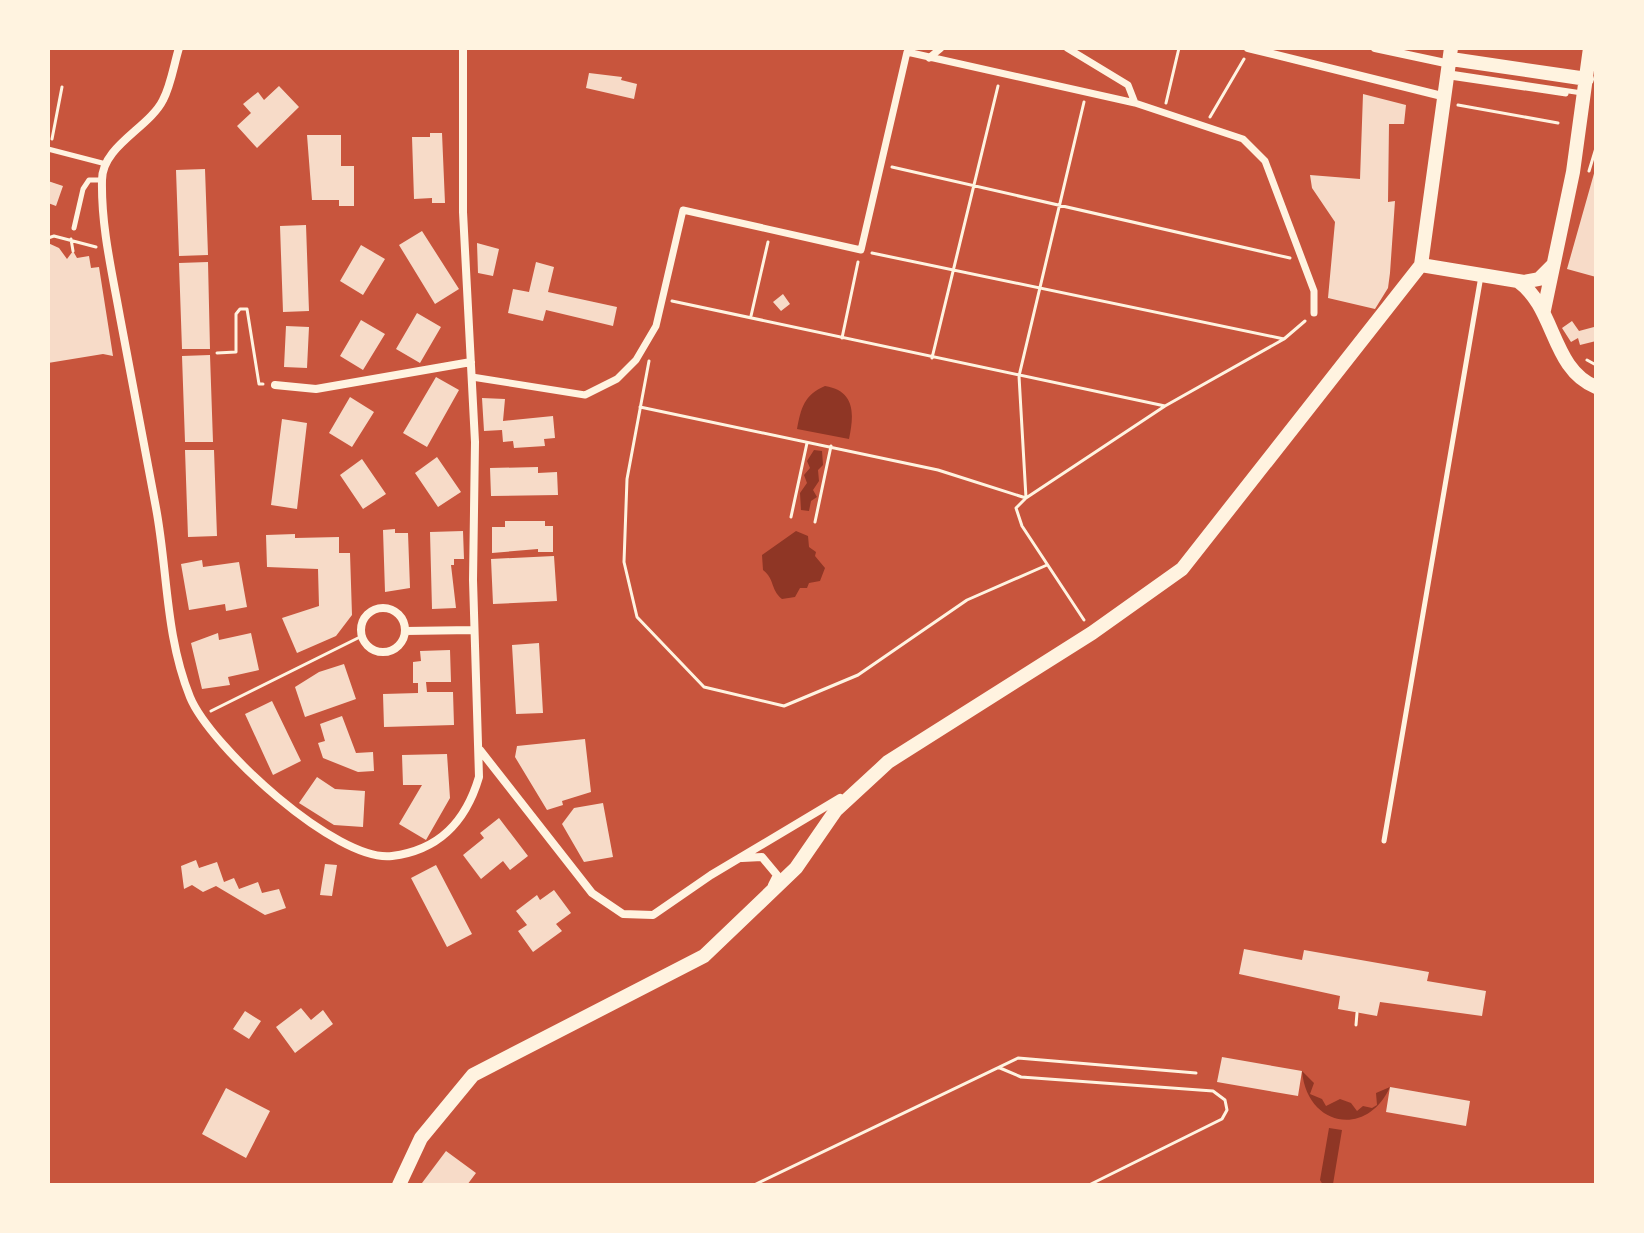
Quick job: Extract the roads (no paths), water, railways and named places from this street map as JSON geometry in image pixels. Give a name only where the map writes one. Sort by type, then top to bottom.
[{"type":"main road","points":[[1544,310],[1557,260],[1590,48]]},
{"type":"main road","points":[[399,1185],[421,1138],[473,1075],[704,956],[796,868],[836,810],[888,762],[1092,633],[1182,569],[1196,555],[1421,265],[1448,101],[1450,64],[1585,90]]},
{"type":"main road","points":[[1421,265],[1518,281],[1539,279],[1557,260]]},
{"type":"main road","points":[[1518,281],[1533,293],[1544,310],[1570,365],[1583,381],[1596,387]]},
{"type":"street","points":[[179,48],[164,100],[107,164],[102,178],[111,270],[156,511],[166,609],[176,658],[192,701],[240,759],[286,806],[349,849],[378,858],[407,854],[438,842],[453,829],[471,805],[479,777],[474,630],[472,377],[463,212],[463,48]]},
{"type":"street","points":[[929,58],[941,48]]},
{"type":"street","points":[[1067,48],[1128,85],[1135,103]]},
{"type":"street","points":[[1375,48],[1450,64]]},
{"type":"street","points":[[472,377],[585,395],[617,379],[636,360],[656,326],[683,210],[861,250],[907,52],[1000,76],[1135,103],[1243,139],[1265,161],[1314,291],[1314,313]]},
{"type":"street","points":[[1247,52],[1448,101]]},
{"type":"street","points":[[270,384],[316,389],[471,362]]},
{"type":"street","points":[[380,609],[400,617],[405,631],[401,643],[389,651],[370,648],[362,636],[367,615],[380,609]]},
{"type":"street","points":[[405,631],[474,630]]},
{"type":"street","points":[[480,749],[592,893],[623,914],[653,915],[737,859],[867,782]]},
{"type":"street","points":[[737,859],[762,857],[777,875],[764,899]]},
{"type":"lane","points":[[48,149],[107,164]]},
{"type":"lane","points":[[74,228],[83,189],[89,180],[102,178]]},
{"type":"lane","points":[[1384,841],[1482,275]]}]
